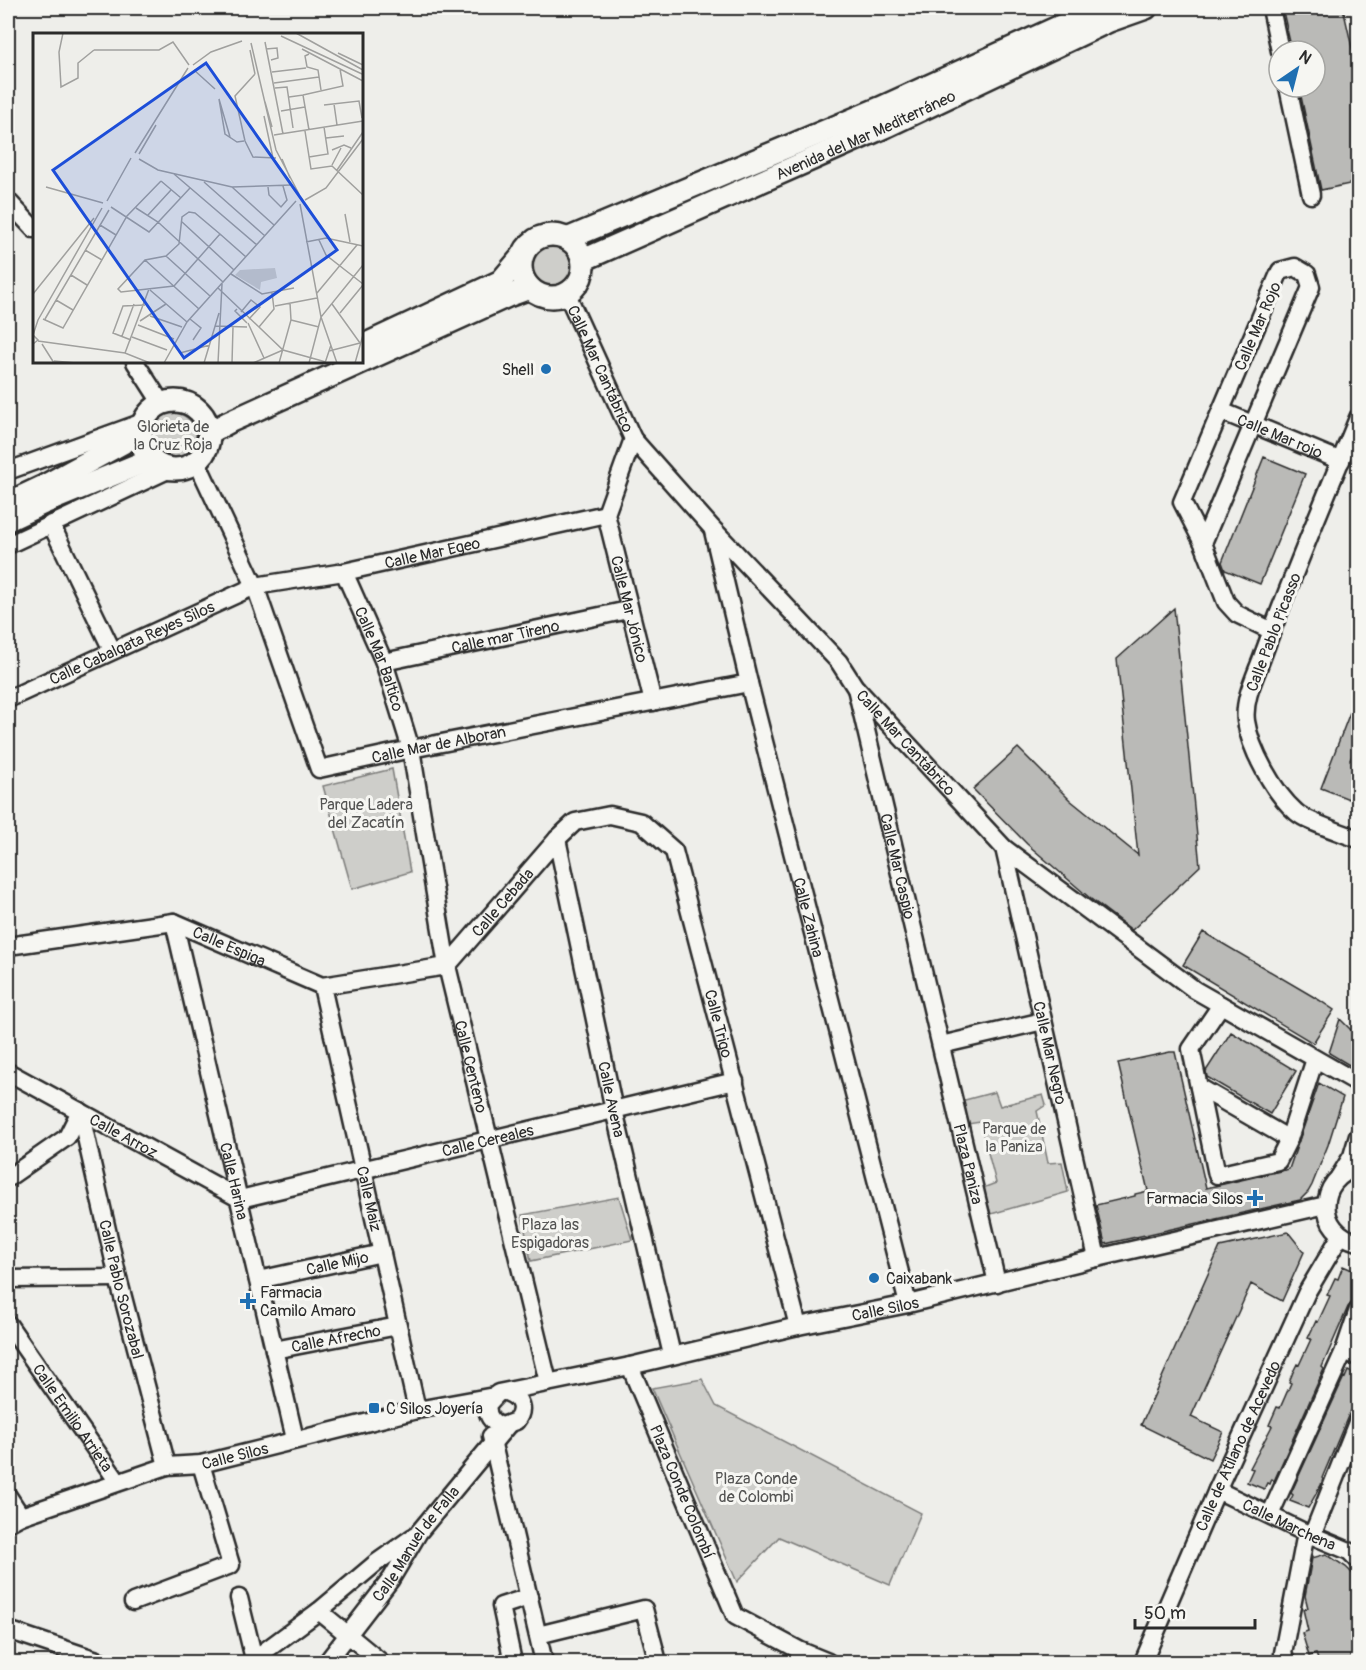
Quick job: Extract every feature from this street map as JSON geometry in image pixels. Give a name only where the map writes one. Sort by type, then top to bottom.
[{"type":"main road","name":"Avenida del Mar Mediterráneo","points":[[567,239],[880,108],[1100,8]]},
{"type":"main road","name":"Avenida del Mar Mediterráneo","points":[[583,260],[876,131],[1109,21],[1146,8]]},
{"type":"main road","points":[[363,346],[501,281],[528,246],[536,239],[546,235],[557,235],[574,244],[583,260],[580,280],[567,294],[547,297],[538,294],[530,288],[521,273],[522,256]]},
{"type":"main road","points":[[363,362],[530,288]]},
{"type":"main road","points":[[199,411],[223,409],[325,363]]},
{"type":"main road","points":[[209,433],[360,363]]},
{"type":"main road","points":[[182,402],[199,411],[209,433],[204,454],[196,462],[179,469],[159,466],[151,459],[141,443],[142,428],[154,408],[162,404],[182,402]]},
{"type":"main road","points":[[8,503],[44,486],[142,428]]},
{"type":"main road","points":[[8,520],[151,459]]},
{"type":"street","points":[[1271,8],[1277,39]]},
{"type":"street","points":[[1291,99],[1311,195]]},
{"type":"street","points":[[8,201],[33,228]]},
{"type":"street","name":"Calle Mar Rojo","points":[[1203,543],[1311,287],[1307,274],[1295,267],[1280,272],[1182,502],[1203,543],[1226,602],[1237,614],[1272,631]]},
{"type":"street","name":"Calle Mar Cantábrico","points":[[567,294],[633,439],[712,528],[839,663],[855,687],[1004,848],[1195,990],[1359,1083]]},
{"type":"street","points":[[136,363],[162,404]]},
{"type":"street","name":"Calle Mar rojo","points":[[1221,411],[1341,461]]},
{"type":"street","name":"Calle Pablo Picasso","points":[[1359,418],[1272,631],[1246,707],[1245,719],[1249,739],[1263,768],[1297,813],[1359,839]]},
{"type":"street","points":[[8,471],[142,428]]},
{"type":"street","points":[[606,514],[633,439]]},
{"type":"street","points":[[196,462],[255,586]]},
{"type":"street","points":[[8,545],[170,469]]},
{"type":"street","name":"Calle Mar Egeo","points":[[255,586],[344,572],[606,514]]},
{"type":"street","name":"Calle Mar Jónico","points":[[606,514],[652,702]]},
{"type":"street","points":[[51,524],[112,650]]},
{"type":"street","name":"Calle Zahina","points":[[712,528],[749,683],[908,1304]]},
{"type":"street","name":"Calle Mar Baltico","points":[[344,572],[384,662],[411,749]]},
{"type":"street","name":"Calle Cabalgata Reyes Silos","points":[[8,699],[255,586]]},
{"type":"street","name":"Calle Mar de Alboran","points":[[255,586],[320,769],[749,683]]},
{"type":"street","name":"Calle mar Tireno","points":[[384,662],[628,610]]},
{"type":"street","name":"Calle Mar Caspio","points":[[855,687],[941,1045]]},
{"type":"street","name":"Calle Centeno","points":[[411,749],[447,966],[548,1382]]},
{"type":"street","name":"Calle Trigo","points":[[557,839],[575,822],[610,815],[641,822],[674,851],[798,1326]]},
{"type":"street","name":"Calle Cebada","points":[[447,966],[557,839]]},
{"type":"street","name":"Calle Avena","points":[[557,839],[614,1110],[672,1355]]},
{"type":"street","name":"Calle Mar Negro","points":[[1004,848],[1097,1258]]},
{"type":"street","name":"Calle Espiga","points":[[8,946],[174,922],[322,986]]},
{"type":"street","name":"Calle Harina","points":[[174,922],[295,1439]]},
{"type":"street","points":[[322,986],[447,966]]},
{"type":"street","name":"Calle Maiz","points":[[322,986],[417,1410]]},
{"type":"street","points":[[1221,1005],[1191,1049],[1217,1175],[1278,1161],[1289,1139],[1315,1059]]},
{"type":"street","points":[[941,1045],[1043,1021]]},
{"type":"street","name":"Plaza Paniza","points":[[941,1045],[997,1282]]},
{"type":"street","name":"Calle Arroz","points":[[8,1072],[240,1199]]},
{"type":"street","name":"Calle Cereales","points":[[240,1199],[735,1081]]},
{"type":"street","points":[[1199,1087],[1289,1139]]},
{"type":"street","points":[[8,1178],[67,1137],[80,1110]]},
{"type":"street","name":"Calle Pablo Sorozabal","points":[[80,1110],[118,1278],[167,1466]]},
{"type":"street","points":[[1359,1136],[1352,1156],[1332,1185],[1326,1205],[1333,1227],[1341,1235],[1359,1242]]},
{"type":"street","points":[[1339,1177],[1359,1168]]},
{"type":"street","name":"Calle Silos","points":[[14,1519],[167,1466],[201,1464],[295,1439],[466,1400],[495,1404],[548,1382],[908,1304],[1326,1205]]},
{"type":"street","name":"Calle de Atilano de Acevedo","points":[[1143,1662],[1217,1490],[1307,1292],[1341,1235]]},
{"type":"street","name":"Calle Mijo","points":[[258,1280],[382,1253]]},
{"type":"street","points":[[8,1279],[118,1278]]},
{"type":"street","points":[[1270,1515],[1351,1354],[1359,1310]]},
{"type":"street","name":"Calle Emilio Arrieta","points":[[8,1324],[118,1482]]},
{"type":"street","name":"Calle Afrecho","points":[[274,1350],[398,1326]]},
{"type":"street","name":"Plaza Conde Colombí","points":[[630,1366],[735,1616],[798,1657]]},
{"type":"street","points":[[521,1412],[548,1382]]},
{"type":"street","points":[[495,1404],[519,1402],[521,1412]]},
{"type":"street","points":[[495,1404],[498,1425],[507,1426]]},
{"type":"street","points":[[495,1404],[492,1442],[544,1662]]},
{"type":"street","name":"Calle Manuel de Falla","points":[[327,1662],[391,1579],[419,1532],[492,1442],[507,1426],[516,1421],[521,1412]]},
{"type":"street","points":[[1286,1662],[1284,1653],[1309,1534],[1352,1453],[1359,1419]]},
{"type":"street","points":[[133,1602],[231,1565],[201,1464]]},
{"type":"street","name":"Calle Marchena","points":[[1217,1490],[1349,1551],[1359,1560]]},
{"type":"street","points":[[8,1496],[14,1519]]},
{"type":"street","points":[[239,1598],[252,1660],[319,1611],[376,1563],[419,1532]]},
{"type":"street","points":[[513,1662],[501,1606],[528,1597]]},
{"type":"street","points":[[538,1635],[644,1609],[658,1662]]},
{"type":"street","points":[[319,1611],[381,1662]]},
{"type":"street","points":[[8,1630],[103,1662]]},
{"type":"street","points":[[798,1657],[828,1662]]},
{"type":"green space","points":[[552,243],[569,250],[576,267],[569,284],[552,291],[535,284],[528,267],[535,250]]},
{"type":"green space","name":"Glorieta de la Cruz Roja","points":[[173,413],[189,420],[196,436],[189,452],[173,459],[157,452],[150,436],[157,420]]},
{"type":"green space","name":"Parque Ladera del Zacatín","points":[[392,769],[410,872],[352,889],[323,786]]},
{"type":"green space","name":"Parque de la Paniza","points":[[995,1092],[1000,1106],[1043,1095],[1046,1105],[1037,1111],[1048,1163],[1062,1162],[1068,1192],[991,1214],[983,1188],[996,1183],[980,1122],[968,1124],[961,1101]]},
{"type":"green space","name":"Plaza las Espigadoras","points":[[619,1197],[632,1240],[531,1261],[522,1215]]},
{"type":"green space","name":"Plaza Conde de Colombi","points":[[702,1379],[716,1406],[921,1513],[890,1585],[779,1537],[737,1582],[652,1388]]},
{"type":"building","points":[[1293,8],[1343,8],[1359,78],[1359,182],[1321,190],[1302,99],[1327,99],[1327,39],[1289,39],[1284,16]]},
{"type":"building","points":[[1264,457],[1305,474],[1260,584],[1225,570],[1222,562]]},
{"type":"building","points":[[1174,608],[1200,866],[1132,930],[1091,899],[1027,844],[973,789],[1018,748],[1070,800],[1138,855],[1117,659]]},
{"type":"building","points":[[1357,694],[1359,741],[1350,760],[1359,763],[1359,803],[1321,788]]},
{"type":"building","points":[[1203,932],[1334,1010],[1313,1043],[1183,965]]},
{"type":"building","points":[[1340,1019],[1358,1037],[1351,1066],[1329,1053]]},
{"type":"building","points":[[1231,1032],[1296,1071],[1270,1114],[1207,1077],[1206,1071]]},
{"type":"building","points":[[1175,1052],[1206,1188],[1289,1169],[1319,1083],[1343,1097],[1328,1145],[1312,1185],[1300,1200],[1105,1244],[1096,1205],[1148,1191],[1118,1063]]},
{"type":"building","points":[[1288,1232],[1304,1252],[1282,1301],[1251,1284],[1191,1417],[1223,1432],[1210,1459],[1141,1425],[1220,1247]]},
{"type":"building","points":[[1343,1266],[1359,1273],[1359,1295],[1348,1307],[1322,1367],[1324,1369],[1274,1481],[1272,1479],[1270,1484],[1267,1483],[1264,1489],[1247,1482],[1253,1469],[1250,1468],[1272,1426],[1269,1425],[1277,1407],[1280,1408],[1291,1383],[1289,1382],[1293,1372],[1297,1364],[1299,1365],[1311,1339],[1308,1338],[1330,1296],[1327,1295],[1335,1278],[1338,1279]]},
{"type":"building","points":[[1348,1371],[1359,1376],[1359,1402],[1348,1416],[1321,1485],[1308,1508],[1290,1501],[1293,1495],[1291,1493]]},
{"type":"building","points":[[1326,1554],[1346,1567],[1357,1578],[1359,1584],[1359,1662],[1319,1662],[1316,1654],[1309,1656],[1302,1633],[1308,1631],[1303,1609],[1308,1608],[1305,1596],[1312,1558]]},
{"type":"place","name":"Shell","points":[[546,369]]},
{"type":"place","name":"Farmacia Silos","points":[[1255,1198]]},
{"type":"place","name":"Caixabank","points":[[874,1278]]},
{"type":"place","name":"Farmacia Camilo Amaro","points":[[248,1301]]},
{"type":"place","name":"C Silos Joyería","points":[[374,1408]]}]
